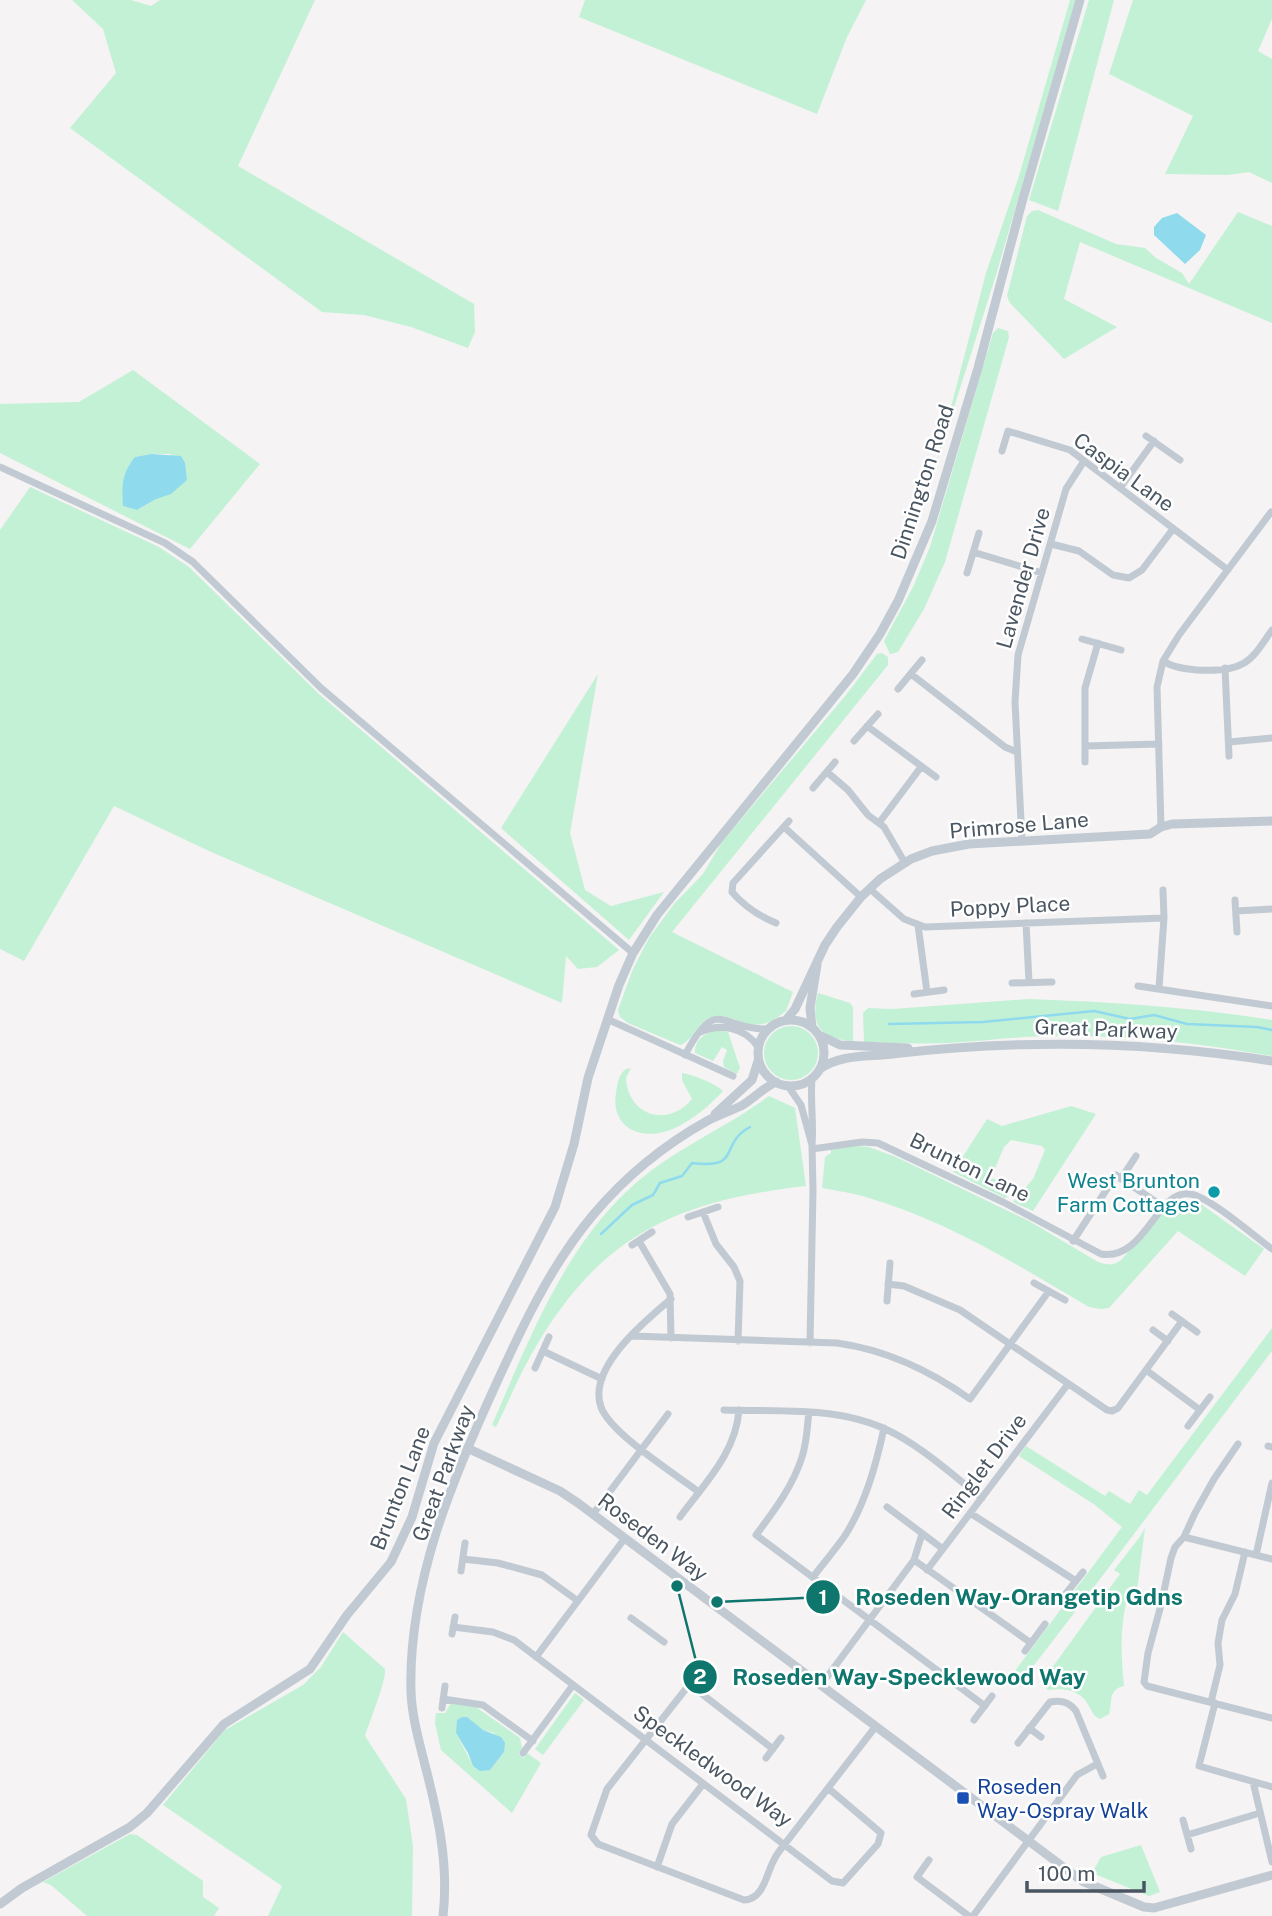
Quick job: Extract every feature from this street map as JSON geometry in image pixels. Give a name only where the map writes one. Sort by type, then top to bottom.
[{"type":"street","name":"Dinnington Road","points":[[607,1019],[633,953],[672,896],[853,674],[880,634],[903,589],[932,521],[1080,0]]},
{"type":"street","name":"Caspia Lane","points":[[1002,452],[1008,431],[1060,446],[1084,461],[1228,570]]},
{"type":"street","points":[[1146,436],[1180,460]]},
{"type":"street","points":[[1120,488],[1154,441]]},
{"type":"street","name":"Lavender Drive","points":[[1022,841],[1015,702],[1018,655],[1066,489],[1084,461]]},
{"type":"street","points":[[0,467],[165,543],[193,562],[321,688],[633,953]]},
{"type":"street","points":[[1161,827],[1157,687],[1163,661],[1271,512]]},
{"type":"street","points":[[1051,544],[1079,551],[1113,575],[1129,578],[1142,570],[1173,529]]},
{"type":"street","points":[[967,573],[979,533]]},
{"type":"street","points":[[973,552],[1042,573]]},
{"type":"street","points":[[1163,661],[1181,669],[1240,665],[1247,661],[1272,630]]},
{"type":"street","points":[[1082,639],[1121,650]]},
{"type":"street","points":[[1085,762],[1085,688],[1098,643]]},
{"type":"street","points":[[898,689],[922,660]]},
{"type":"street","points":[[1225,668],[1229,756]]},
{"type":"street","points":[[911,674],[1005,747],[1017,752]]},
{"type":"street","points":[[854,741],[877,714]]},
{"type":"street","points":[[867,726],[936,778]]},
{"type":"street","points":[[1228,742],[1272,738]]},
{"type":"street","points":[[1085,746],[1159,744]]},
{"type":"street","points":[[813,788],[835,762]]},
{"type":"street","points":[[879,823],[921,767]]},
{"type":"street","points":[[827,772],[879,823],[894,842],[905,863]]},
{"type":"street","name":"Primrose Lane","points":[[786,1020],[795,1009],[831,936],[870,889],[905,863],[945,848],[1150,834],[1161,827],[1272,821]]},
{"type":"street","points":[[776,923],[760,916],[732,892],[733,883],[786,824],[862,897]]},
{"type":"street","points":[[870,889],[904,919],[918,925],[927,992]]},
{"type":"street","points":[[1159,988],[1164,918],[1163,890]]},
{"type":"street","points":[[1235,900],[1237,932]]},
{"type":"street","points":[[1236,911],[1272,909]]},
{"type":"street","name":"Poppy Place","points":[[918,925],[925,927],[1164,918]]},
{"type":"street","points":[[1026,923],[1029,982]]},
{"type":"street","name":"Primrose Lane","points":[[812,1027],[809,1012],[818,964]]},
{"type":"street","points":[[1012,983],[1052,982]]},
{"type":"street","points":[[1138,986],[1272,1006]]},
{"type":"street","points":[[914,993],[944,990]]},
{"type":"street","points":[[607,1019],[733,1076]]},
{"type":"street","name":"Brunton Lane","points":[[0,1904],[22,1888],[130,1826],[147,1813],[224,1724],[310,1669],[337,1628],[391,1562],[412,1517],[434,1443],[555,1206],[588,1078],[607,1019]]},
{"type":"street","points":[[685,1055],[708,1022],[718,1019],[758,1029],[768,1029],[786,1020],[800,1021],[812,1027],[819,1035],[824,1052],[820,1069],[812,1079],[788,1086],[776,1082],[764,1072],[758,1047],[768,1029]]},
{"type":"street","points":[[699,1032],[715,1027],[734,1029],[748,1035],[758,1047]]},
{"type":"street","name":"Great Parkway","points":[[819,1035],[840,1045],[937,1049]]},
{"type":"street","name":"Great Parkway","points":[[820,1069],[838,1059],[1034,1043],[1130,1044],[1272,1061]]},
{"type":"street","name":"Great Parkway","points":[[443,1916],[445,1861],[438,1816],[416,1729],[411,1695],[412,1650],[421,1593],[443,1514],[467,1448],[516,1340],[540,1293],[570,1244],[636,1170],[709,1120],[752,1080],[759,1059]]},
{"type":"street","points":[[810,1343],[814,1125],[812,1079]]},
{"type":"street","name":"Great Parkway","points":[[709,1120],[740,1106],[776,1082]]},
{"type":"street","points":[[788,1086],[801,1105],[812,1147]]},
{"type":"street","name":"Brunton Lane","points":[[812,1147],[878,1143],[1003,1202],[1101,1254],[1121,1254],[1173,1197],[1181,1194],[1197,1196],[1272,1249]]},
{"type":"street","points":[[1121,1179],[1136,1156]]},
{"type":"street","points":[[1073,1241],[1116,1175],[1165,1208]]},
{"type":"street","points":[[688,1217],[718,1208]]},
{"type":"street","points":[[703,1212],[716,1244],[734,1267],[740,1281],[738,1340]]},
{"type":"street","points":[[652,1232],[635,1243],[670,1294],[671,1338]]},
{"type":"street","points":[[887,1301],[890,1263]]},
{"type":"street","points":[[1034,1283],[1065,1300]]},
{"type":"street","points":[[888,1284],[904,1286],[960,1310],[1112,1411],[1118,1408],[1182,1321]]},
{"type":"street","points":[[632,1336],[862,1347],[891,1355],[930,1374],[970,1399],[1049,1291]]},
{"type":"street","points":[[671,1299],[632,1336],[611,1362],[602,1379],[599,1398],[602,1409],[617,1429],[699,1492]]},
{"type":"street","points":[[1172,1314],[1197,1332]]},
{"type":"street","points":[[1153,1330],[1168,1341]]},
{"type":"street","points":[[535,1368],[549,1337]]},
{"type":"street","points":[[542,1351],[602,1379]]},
{"type":"street","points":[[1146,1370],[1200,1410]]},
{"type":"street","name":"Ringlet Drive","points":[[928,1570],[1068,1384]]},
{"type":"street","points":[[1188,1426],[1210,1396]]},
{"type":"street","points":[[724,1410],[829,1413],[856,1418],[884,1428],[912,1444],[982,1498]]},
{"type":"street","points":[[680,1517],[730,1446],[736,1432],[739,1410]]},
{"type":"street","points":[[809,1412],[806,1442],[796,1472],[775,1509],[756,1535],[985,1706]]},
{"type":"street","points":[[593,1514],[668,1414]]},
{"type":"street","points":[[813,1577],[845,1536],[853,1521],[874,1470],[884,1428]]},
{"type":"street","points":[[1238,1444],[1208,1490],[1184,1537],[1175,1547],[1150,1644],[1144,1682],[1147,1686],[1272,1718]]},
{"type":"street","name":"Roseden Way","points":[[467,1448],[559,1490],[1082,1881],[1154,1908],[1272,1875]]},
{"type":"street","points":[[1256,1555],[1272,1483]]},
{"type":"street","points":[[887,1507],[943,1549]]},
{"type":"street","points":[[970,1513],[1076,1581]]},
{"type":"street","points":[[821,1685],[914,1560],[922,1534]]},
{"type":"street","points":[[1184,1537],[1272,1559]]},
{"type":"street","points":[[536,1657],[625,1538]]},
{"type":"street","points":[[461,1571],[465,1543]]},
{"type":"street","points":[[1245,1552],[1235,1594],[1222,1620],[1218,1643],[1220,1665],[1199,1766],[1272,1787]]},
{"type":"street","points":[[463,1559],[498,1563],[542,1574],[578,1601]]},
{"type":"street","points":[[914,1560],[1031,1643]]},
{"type":"street","points":[[1060,1601],[1083,1572]]},
{"type":"street","name":"Speckledwood Way","points":[[455,1617],[452,1630],[503,1635],[536,1657],[784,1845],[876,1726]]},
{"type":"street","points":[[631,1618],[664,1642]]},
{"type":"street","points":[[1025,1651],[1045,1624]]},
{"type":"street","points":[[696,1676],[607,1789],[591,1835],[598,1844],[744,1900],[750,1900],[761,1891],[774,1859],[784,1845],[838,1883],[844,1883],[878,1844],[881,1833],[828,1788]]},
{"type":"street","points":[[689,1684],[773,1749]]},
{"type":"street","points":[[523,1753],[573,1685]]},
{"type":"street","points":[[442,1709],[445,1686]]},
{"type":"street","points":[[974,1720],[992,1696]]},
{"type":"street","points":[[443,1699],[484,1705],[533,1741]]},
{"type":"street","points":[[1018,1743],[1050,1702],[1070,1703],[1076,1711],[1102,1776]]},
{"type":"street","points":[[1029,1728],[1041,1737]]},
{"type":"street","points":[[766,1758],[781,1738]]},
{"type":"street","points":[[929,1860],[917,1877],[971,1916],[1077,1775],[1097,1764]]},
{"type":"street","points":[[1253,1782],[1272,1862]]},
{"type":"street","points":[[657,1867],[673,1824],[704,1784]]},
{"type":"street","points":[[1187,1835],[1260,1813]]},
{"type":"street","points":[[1183,1820],[1191,1849]]},
{"type":"green space","points":[[72,0],[131,0],[151,6],[160,0],[315,0],[238,166],[474,304],[475,332],[468,348],[411,327],[364,315],[322,312],[70,128],[116,73],[103,29]]},
{"type":"green space","points":[[585,0],[866,0],[847,37],[817,114],[579,17]]},
{"type":"green space","points":[[1070,0],[1076,0],[996,275],[936,464],[986,273],[1019,176]]},
{"type":"green space","points":[[1089,0],[1114,0],[1058,211],[1029,200]]},
{"type":"green space","points":[[1133,0],[1272,0],[1272,19],[1258,51],[1272,59],[1272,183],[1249,172],[1228,175],[1165,174],[1193,116],[1109,74]]},
{"type":"green space","points":[[1038,210],[1116,244],[1145,248],[1156,258],[1182,273],[1189,284],[1238,212],[1272,226],[1272,323],[1080,242],[1064,299],[1117,327],[1064,359],[1010,303],[1007,296],[1027,216]]},
{"type":"green space","points":[[998,328],[1008,331],[1009,337],[945,562],[924,609],[898,652],[890,654],[884,641],[913,587],[930,547],[993,333]]},
{"type":"green space","points":[[133,370],[260,464],[190,549],[0,453],[0,404],[79,402]],"holes":[[[171,454],[156,499],[137,510],[123,506],[123,496],[135,457]]]},
{"type":"green space","points":[[30,487],[159,547],[189,567],[319,694],[619,950],[597,967],[578,969],[566,956],[562,1003],[209,851],[114,806],[24,961],[0,949],[0,530]]},
{"type":"green space","points":[[882,653],[888,657],[888,665],[672,932],[793,992],[786,1011],[769,1022],[756,1025],[726,1017],[713,1017],[703,1022],[689,1039],[680,1045],[628,1023],[620,1017],[618,1010],[633,969],[649,938],[674,904],[703,874],[722,842],[846,695],[877,654]]},
{"type":"green space","points":[[598,674],[570,833],[585,890],[611,906],[664,892],[629,940],[501,828]]},
{"type":"green space","points":[[818,993],[850,1003],[853,1007],[853,1041],[832,1037],[820,1028],[815,1013]]},
{"type":"green space","points":[[1029,999],[1151,1006],[1272,1020],[1272,1056],[1137,1038],[1082,1036],[938,1043],[864,1042],[863,1013],[868,1008],[892,1009]]},
{"type":"green space","points":[[796,1026],[806,1030],[814,1038],[818,1053],[814,1068],[806,1076],[786,1080],[776,1076],[768,1068],[764,1048],[768,1038],[776,1030]]},
{"type":"green space","points":[[714,1030],[728,1032],[740,1068],[737,1074],[724,1067],[727,1050],[722,1047],[713,1061],[695,1053],[700,1038]]},
{"type":"green space","points":[[631,1068],[626,1078],[628,1091],[641,1109],[651,1114],[672,1113],[692,1099],[682,1080],[682,1073],[704,1080],[723,1091],[701,1112],[675,1128],[653,1134],[642,1133],[624,1124],[616,1106],[620,1077],[623,1071]]},
{"type":"green space","points":[[769,1096],[795,1108],[806,1186],[717,1202],[679,1215],[645,1232],[613,1253],[584,1280],[557,1314],[526,1364],[496,1427],[492,1425],[538,1321],[576,1254],[598,1223],[623,1195],[652,1170]]},
{"type":"green space","points":[[1071,1106],[1096,1114],[1033,1211],[1013,1202],[1033,1179],[1045,1150],[1042,1146],[1011,1140],[1004,1147],[991,1178],[1013,1185],[1014,1189],[1005,1198],[953,1172],[987,1119],[1002,1126]]},
{"type":"green space","points":[[869,1147],[896,1157],[1029,1221],[1104,1264],[1121,1260],[1168,1207],[1182,1200],[1198,1202],[1264,1249],[1245,1276],[1178,1231],[1109,1308],[1089,1307],[982,1246],[927,1219],[863,1196],[822,1188],[825,1157],[831,1150]]},
{"type":"green space","points":[[1272,1328],[1272,1351],[1021,1682],[1012,1675],[1122,1527],[1095,1505],[1019,1456],[1026,1446],[1105,1496],[1109,1491],[1130,1504],[1139,1490],[1147,1495]]},
{"type":"green space","points":[[1145,1528],[1137,1590],[1130,1591],[1122,1626],[1124,1686],[1115,1690],[1109,1714],[1100,1719],[1093,1714],[1081,1696],[1066,1690],[1048,1690],[1041,1683],[1120,1574],[1114,1570]]},
{"type":"green space","points":[[343,1632],[385,1669],[365,1736],[406,1799],[413,1846],[412,1916],[268,1916],[282,1886],[163,1805],[225,1730],[303,1685],[321,1667]]},
{"type":"green space","points":[[575,1693],[584,1700],[543,1755],[535,1749]]},
{"type":"green space","points":[[451,1703],[476,1707],[520,1738],[522,1748],[518,1754],[524,1758],[527,1753],[541,1763],[512,1813],[441,1750],[435,1723],[436,1713],[445,1713]],"holes":[[[483,1730],[494,1733],[504,1752],[490,1770],[473,1766],[456,1733]]]},
{"type":"green space","points":[[130,1834],[137,1835],[203,1881],[203,1897],[219,1908],[214,1916],[87,1916],[51,1885],[43,1882]]},
{"type":"green space","points":[[1141,1845],[1160,1892],[1149,1896],[1092,1873],[1101,1857]]},
{"type":"water","points":[[1177,213],[1206,235],[1200,250],[1185,264],[1154,235],[1154,227],[1162,218]]},
{"type":"water","points":[[151,454],[181,456],[185,463],[187,480],[171,494],[137,510],[123,506],[123,486],[127,469],[135,457]]},
{"type":"water","points":[[467,1717],[483,1730],[501,1737],[505,1743],[504,1752],[490,1770],[480,1771],[473,1766],[456,1733],[457,1720]]},
{"type":"waterway","points":[[889,1024],[983,1022],[1094,1011],[1130,1019],[1154,1015],[1187,1024],[1272,1030]]},
{"type":"waterway","points":[[601,1234],[632,1205],[653,1195],[660,1183],[682,1176],[692,1163],[708,1164],[725,1159],[734,1141],[750,1127]]},
{"type":"place","name":"West Brunton Farm Cottages","points":[[1214,1192]]},
{"type":"place","name":"Roseden Way-Specklewood Way","points":[[677,1586]]},
{"type":"place","name":"Roseden Way-Orangetip Gdns","points":[[717,1602]]},
{"type":"place","name":"Roseden Way-Ospray Walk","points":[[963,1798]]}]
